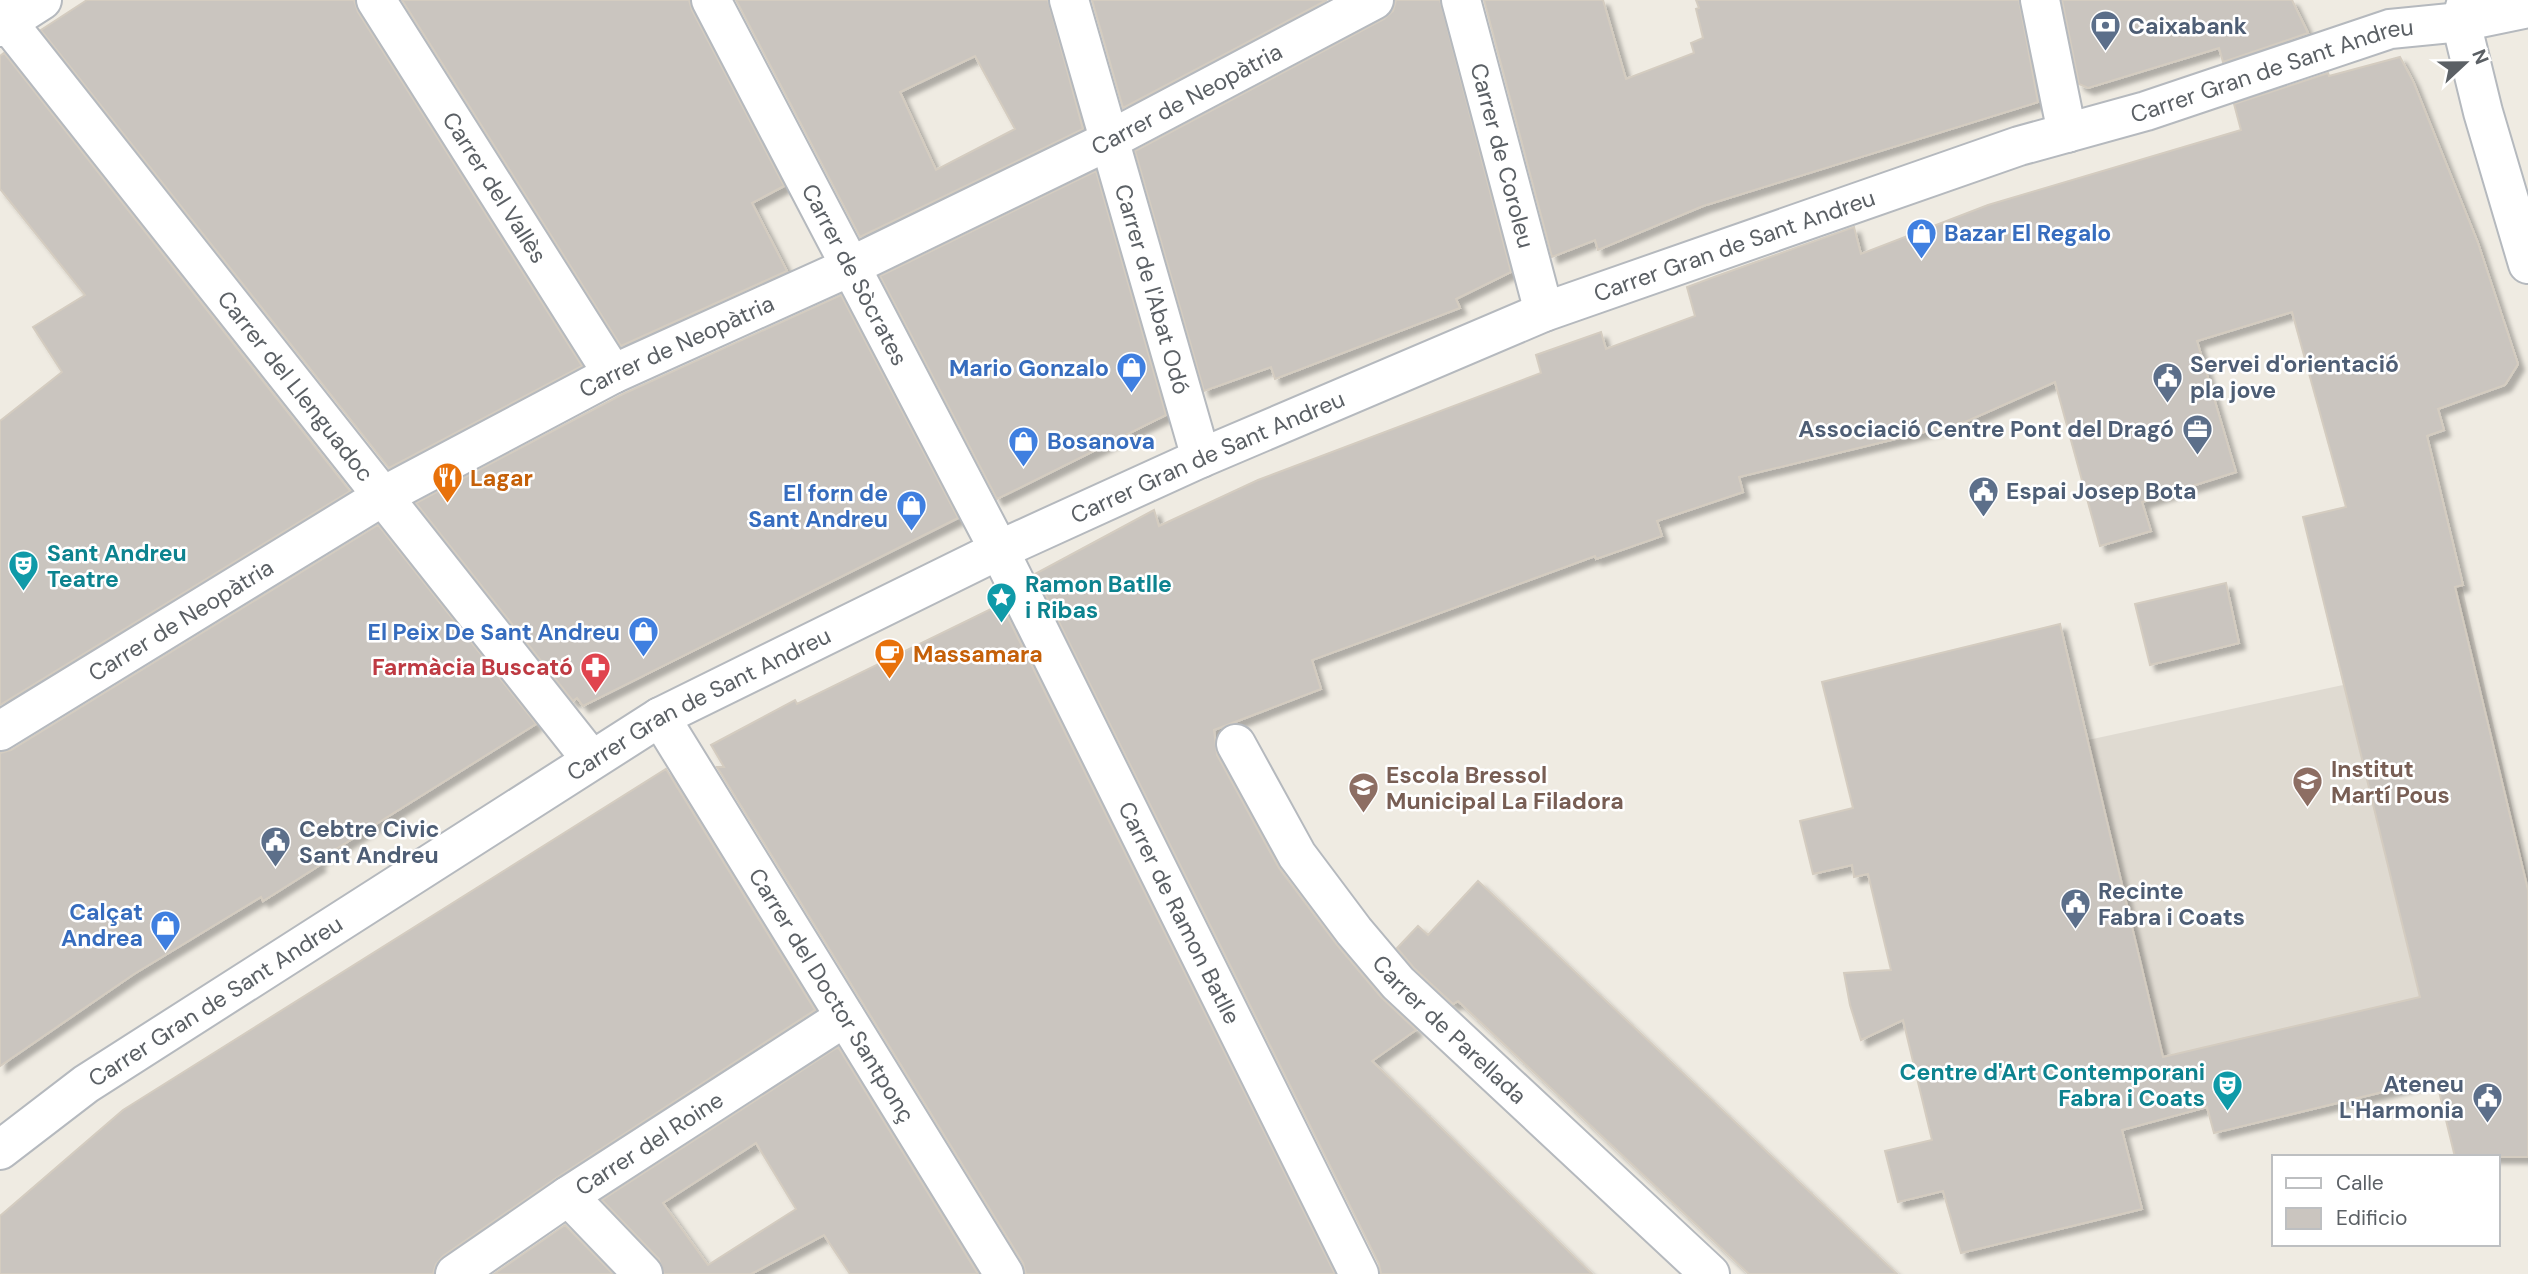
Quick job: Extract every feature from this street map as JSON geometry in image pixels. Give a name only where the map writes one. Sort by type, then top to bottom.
[{"type":"street","points":[[2,21],[42,0]]},
{"type":"street","name":"Carrer del Vallès","points":[[376,0],[613,374]]},
{"type":"street","name":"Carrer de Sòcrates","points":[[711,0],[999,550]]},
{"type":"street","name":"Carrer de l'Abat Odó","points":[[1069,0],[1201,458]]},
{"type":"street","name":"Carrer de Neopàtria","points":[[0,731],[384,495],[613,374],[852,265],[1111,139],[1374,0]]},
{"type":"street","name":"Carrer de Coroleu","points":[[1461,0],[1545,312]]},
{"type":"street","points":[[2040,0],[2067,133]]},
{"type":"street","points":[[2405,0],[2464,11],[2483,112],[2528,264]]},
{"type":"street","name":"Carrer Gran de Sant Andreu","points":[[0,1150],[86,1084],[660,717],[999,550],[1201,458],[1545,312],[2019,146],[2147,111],[2390,29],[2464,11],[2528,8]]},
{"type":"street","name":"Carrer del Llenguadoc","points":[[2,21],[384,495],[591,759]]},
{"type":"street","name":"Carrer de Ramon Batlle","points":[[999,550],[1359,1274]]},
{"type":"street","name":"Carrer del Doctor Santponç","points":[[660,717],[1004,1274]]},
{"type":"street","name":"Carrer de Parellada","points":[[1236,744],[1297,855],[1354,931],[1398,983],[1441,1026],[1710,1274]]},
{"type":"street","name":"Carrer del Roine","points":[[455,1274],[568,1196],[845,1017]]},
{"type":"street","points":[[568,1196],[643,1274]]},
{"type":"shaded area","name":"Institut Martí Pous","points":[[2439,484],[2528,878],[2528,1030],[2197,1049],[2163,1056],[2088,740],[2343,685],[2303,517]]},
{"type":"building","points":[[87,0],[354,0],[358,12],[582,366],[389,468],[41,30]]},
{"type":"building","points":[[402,0],[689,0],[784,186],[752,203],[787,271],[621,346]]},
{"type":"building","points":[[736,0],[1048,0],[1083,129],[860,237]],"holes":[[[975,56],[1015,129],[936,170],[900,92]]]},
{"type":"building","points":[[1092,0],[1327,0],[1123,108]]},
{"type":"building","points":[[1396,0],[1440,0],[1511,272],[1456,299],[1460,308],[1275,379],[1271,367],[1204,391],[1135,151],[1384,19],[1393,11]]},
{"type":"building","points":[[1484,0],[1603,0],[1626,79],[1694,53],[1691,43],[1703,38],[1696,0],[2019,0],[2038,102],[1703,206],[1598,250],[1595,240],[1552,257]]},
{"type":"building","points":[[2062,0],[2292,0],[2308,33],[2223,62],[2219,48],[2088,88],[2079,84]]},
{"type":"building","points":[[4,53],[350,491],[0,705],[0,421],[62,372],[33,327],[85,295],[0,189],[0,56]]},
{"type":"building","points":[[2400,57],[2413,81],[2478,243],[2518,364],[2505,385],[2438,409],[2444,430],[2427,436],[2463,585],[2455,587],[2528,890],[2528,1157],[2455,1155],[2436,1079],[2214,1133],[2207,1107],[2122,1130],[2142,1209],[1961,1253],[1943,1191],[1898,1202],[1885,1151],[1932,1140],[1903,1020],[1861,1040],[1850,1005],[1844,973],[1891,970],[1868,874],[1854,877],[1852,865],[1813,874],[1800,821],[1853,808],[1822,682],[2060,624],[2163,1057],[2420,997],[2303,517],[2346,507],[2292,312],[2197,341],[2236,472],[2142,502],[2151,531],[2100,546],[2055,382],[1965,422],[1739,477],[1743,492],[1657,521],[1662,536],[1596,559],[1595,556],[1312,660],[1321,689],[1214,730],[1217,755],[1279,868],[1337,945],[1381,997],[1416,1030],[1372,1061],[1592,1274],[1381,1274],[1379,1264],[1035,574],[1154,510],[1159,526],[1258,480],[1541,373],[1536,355],[1601,332],[1606,349],[1695,316],[1687,287],[1854,227],[1861,254],[1988,205],[2241,130],[2234,104],[2328,73],[2329,76]]},
{"type":"building","points":[[1096,171],[1166,415],[997,499],[880,276]]},
{"type":"building","points":[[841,295],[958,518],[583,706],[577,698],[573,701],[416,503],[623,394]]},
{"type":"building","points":[[378,525],[536,724],[317,861],[320,865],[263,901],[261,897],[134,974],[0,1066],[0,753],[11,750]]},
{"type":"building","points":[[2226,583],[2239,643],[2150,665],[2135,604]]},
{"type":"building","points":[[1001,604],[1335,1274],[1026,1274],[1023,1263],[717,767],[724,767],[711,745],[795,700],[797,704]]},
{"type":"building","points":[[666,769],[815,1010],[556,1178],[443,1256],[436,1264],[433,1274],[0,1274],[0,1216],[123,1110]]},
{"type":"building","points":[[1478,881],[1897,1274],[1749,1274],[1458,1001],[1453,1004],[1414,968],[1397,948],[1418,926],[1428,935]]},
{"type":"building","points":[[838,1047],[978,1274],[850,1274],[824,1235],[751,1274],[664,1274],[659,1259],[602,1200]],"holes":[[[756,1143],[796,1209],[708,1265],[663,1203]]]},
{"type":"building","points":[[565,1225],[613,1274],[494,1274]]},
{"type":"place","name":"Caixabank","points":[[2105,53]]},
{"type":"place","name":"Bazar El Regalo","points":[[1921,260]]},
{"type":"place","name":"Mario Gonzalo","points":[[1132,395]]},
{"type":"place","name":"Servei d'orientació pla jove","points":[[2167,404]]},
{"type":"place","name":"Associació Centre Pont del Dragó","points":[[2197,456]]},
{"type":"place","name":"Bosanova","points":[[1024,468]]},
{"type":"place","name":"Lagar","points":[[447,505]]},
{"type":"place","name":"Espai Josep Bota","points":[[1983,518]]},
{"type":"place","name":"El forn de Sant Andreu","points":[[911,533]]},
{"type":"place","name":"Sant Andreu Teatre","points":[[24,593]]},
{"type":"place","name":"Ramon Batlle i Ribas","points":[[1002,624]]},
{"type":"place","name":"El Peix De Sant Andreu","points":[[643,659]]},
{"type":"place","name":"Massamara","points":[[890,681]]},
{"type":"place","name":"Farmàcia Buscató","points":[[596,694]]},
{"type":"place","name":"Institut Martí Pous","points":[[2308,809]]},
{"type":"place","name":"Escola Bressol Municipal La Filadora","points":[[1363,815]]},
{"type":"place","name":"Cebtre Civic Sant Andreu","points":[[276,869]]},
{"type":"place","name":"Recinte Fabra i Coats","points":[[2075,931]]},
{"type":"place","name":"Calçat Andrea","points":[[166,952]]},
{"type":"place","name":"Centre d'Art Contemporani Fabra i Coats","points":[[2228,1112]]},
{"type":"place","name":"Ateneu L'Harmonia","points":[[2487,1124]]}]
